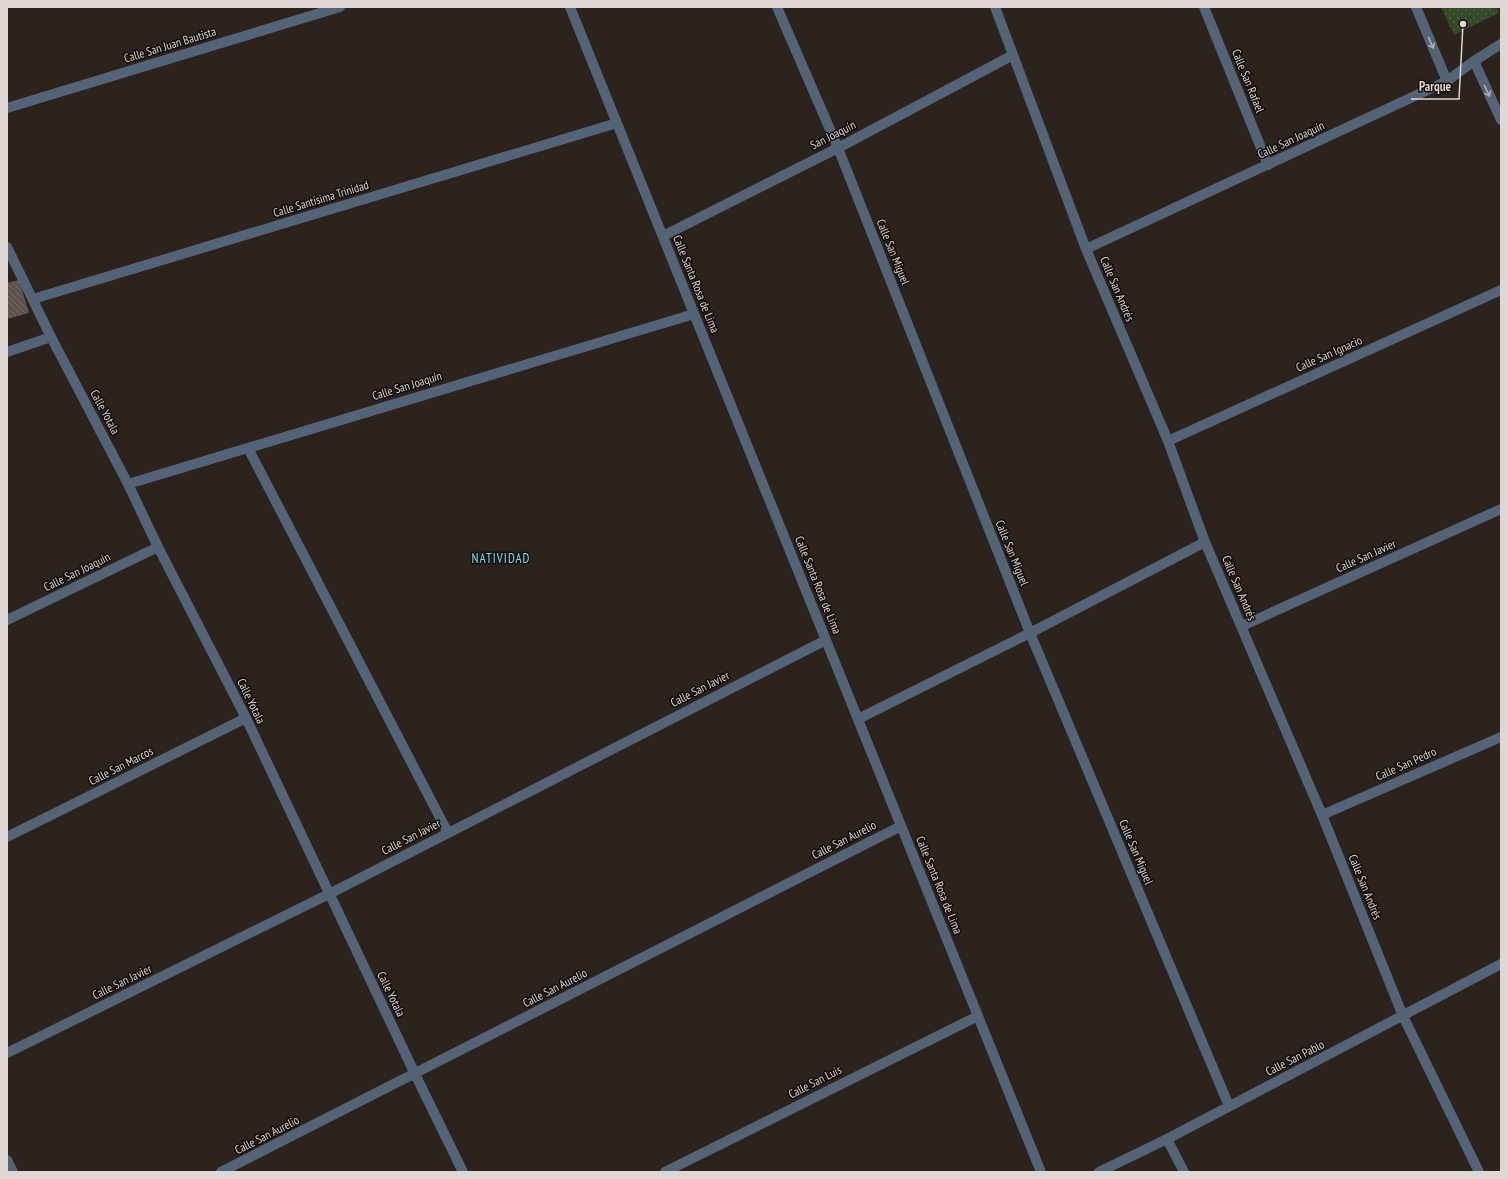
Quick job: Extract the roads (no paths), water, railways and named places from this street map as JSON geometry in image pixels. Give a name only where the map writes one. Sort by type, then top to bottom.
[{"type":"street","name":"Calle San Juan Bautista","points":[[7,108],[340,7]]},
{"type":"street","name":"Calle Santa Rosa de Lima","points":[[570,7],[1041,1172]]},
{"type":"street","name":"Calle San Miguel","points":[[778,7],[838,148],[1030,633],[1229,1106]]},
{"type":"street","name":"Calle San Andrés","points":[[995,7],[1086,249],[1168,441],[1205,542],[1322,815],[1403,1016],[1479,1172]]},
{"type":"street","name":"Calle San Rafael","points":[[1204,7],[1268,165]]},
{"type":"street","points":[[1416,7],[1447,81]]},
{"type":"street","name":"Calle San Joaquín","points":[[1086,249],[1447,81],[1474,61],[1501,44]]},
{"type":"street","name":"San Joaquín","points":[[663,236],[838,148],[1013,55]]},
{"type":"street","points":[[1474,61],[1501,120]]},
{"type":"street","name":"Calle Santísima Trinidad","points":[[33,299],[617,123]]},
{"type":"street","name":"Calle Yotala","points":[[7,247],[51,337],[128,484],[158,547],[246,718],[463,1172]]},
{"type":"street","name":"Calle San Ignacio","points":[[1168,441],[1501,290]]},
{"type":"street","name":"Calle San Joaquín","points":[[128,484],[694,314]]},
{"type":"street","points":[[7,352],[51,337]]},
{"type":"street","points":[[248,448],[448,833]]},
{"type":"street","name":"Calle San Javier","points":[[1242,626],[1501,509]]},
{"type":"street","points":[[858,719],[1030,633],[1205,542]]},
{"type":"street","name":"Calle San Joaquín","points":[[7,620],[158,547]]},
{"type":"street","name":"Calle San Javier","points":[[7,1053],[329,894],[826,640]]},
{"type":"street","name":"Calle San Marcos","points":[[7,837],[246,718]]},
{"type":"street","name":"Calle San Pedro","points":[[1322,815],[1501,737]]},
{"type":"street","name":"Calle San Aurelio","points":[[221,1172],[901,826]]},
{"type":"street","name":"Calle San Pablo","points":[[1099,1172],[1167,1139],[1501,964]]},
{"type":"street","name":"Calle San Luis","points":[[665,1172],[978,1016]]},
{"type":"street","points":[[1167,1139],[1184,1172]]},
{"type":"street","points":[[7,1160],[13,1172]]},
{"type":"place","name":"Parque","points":[[1463,24]]},
{"type":"district","name":"NATIVIDAD","points":[[501,558]]}]
